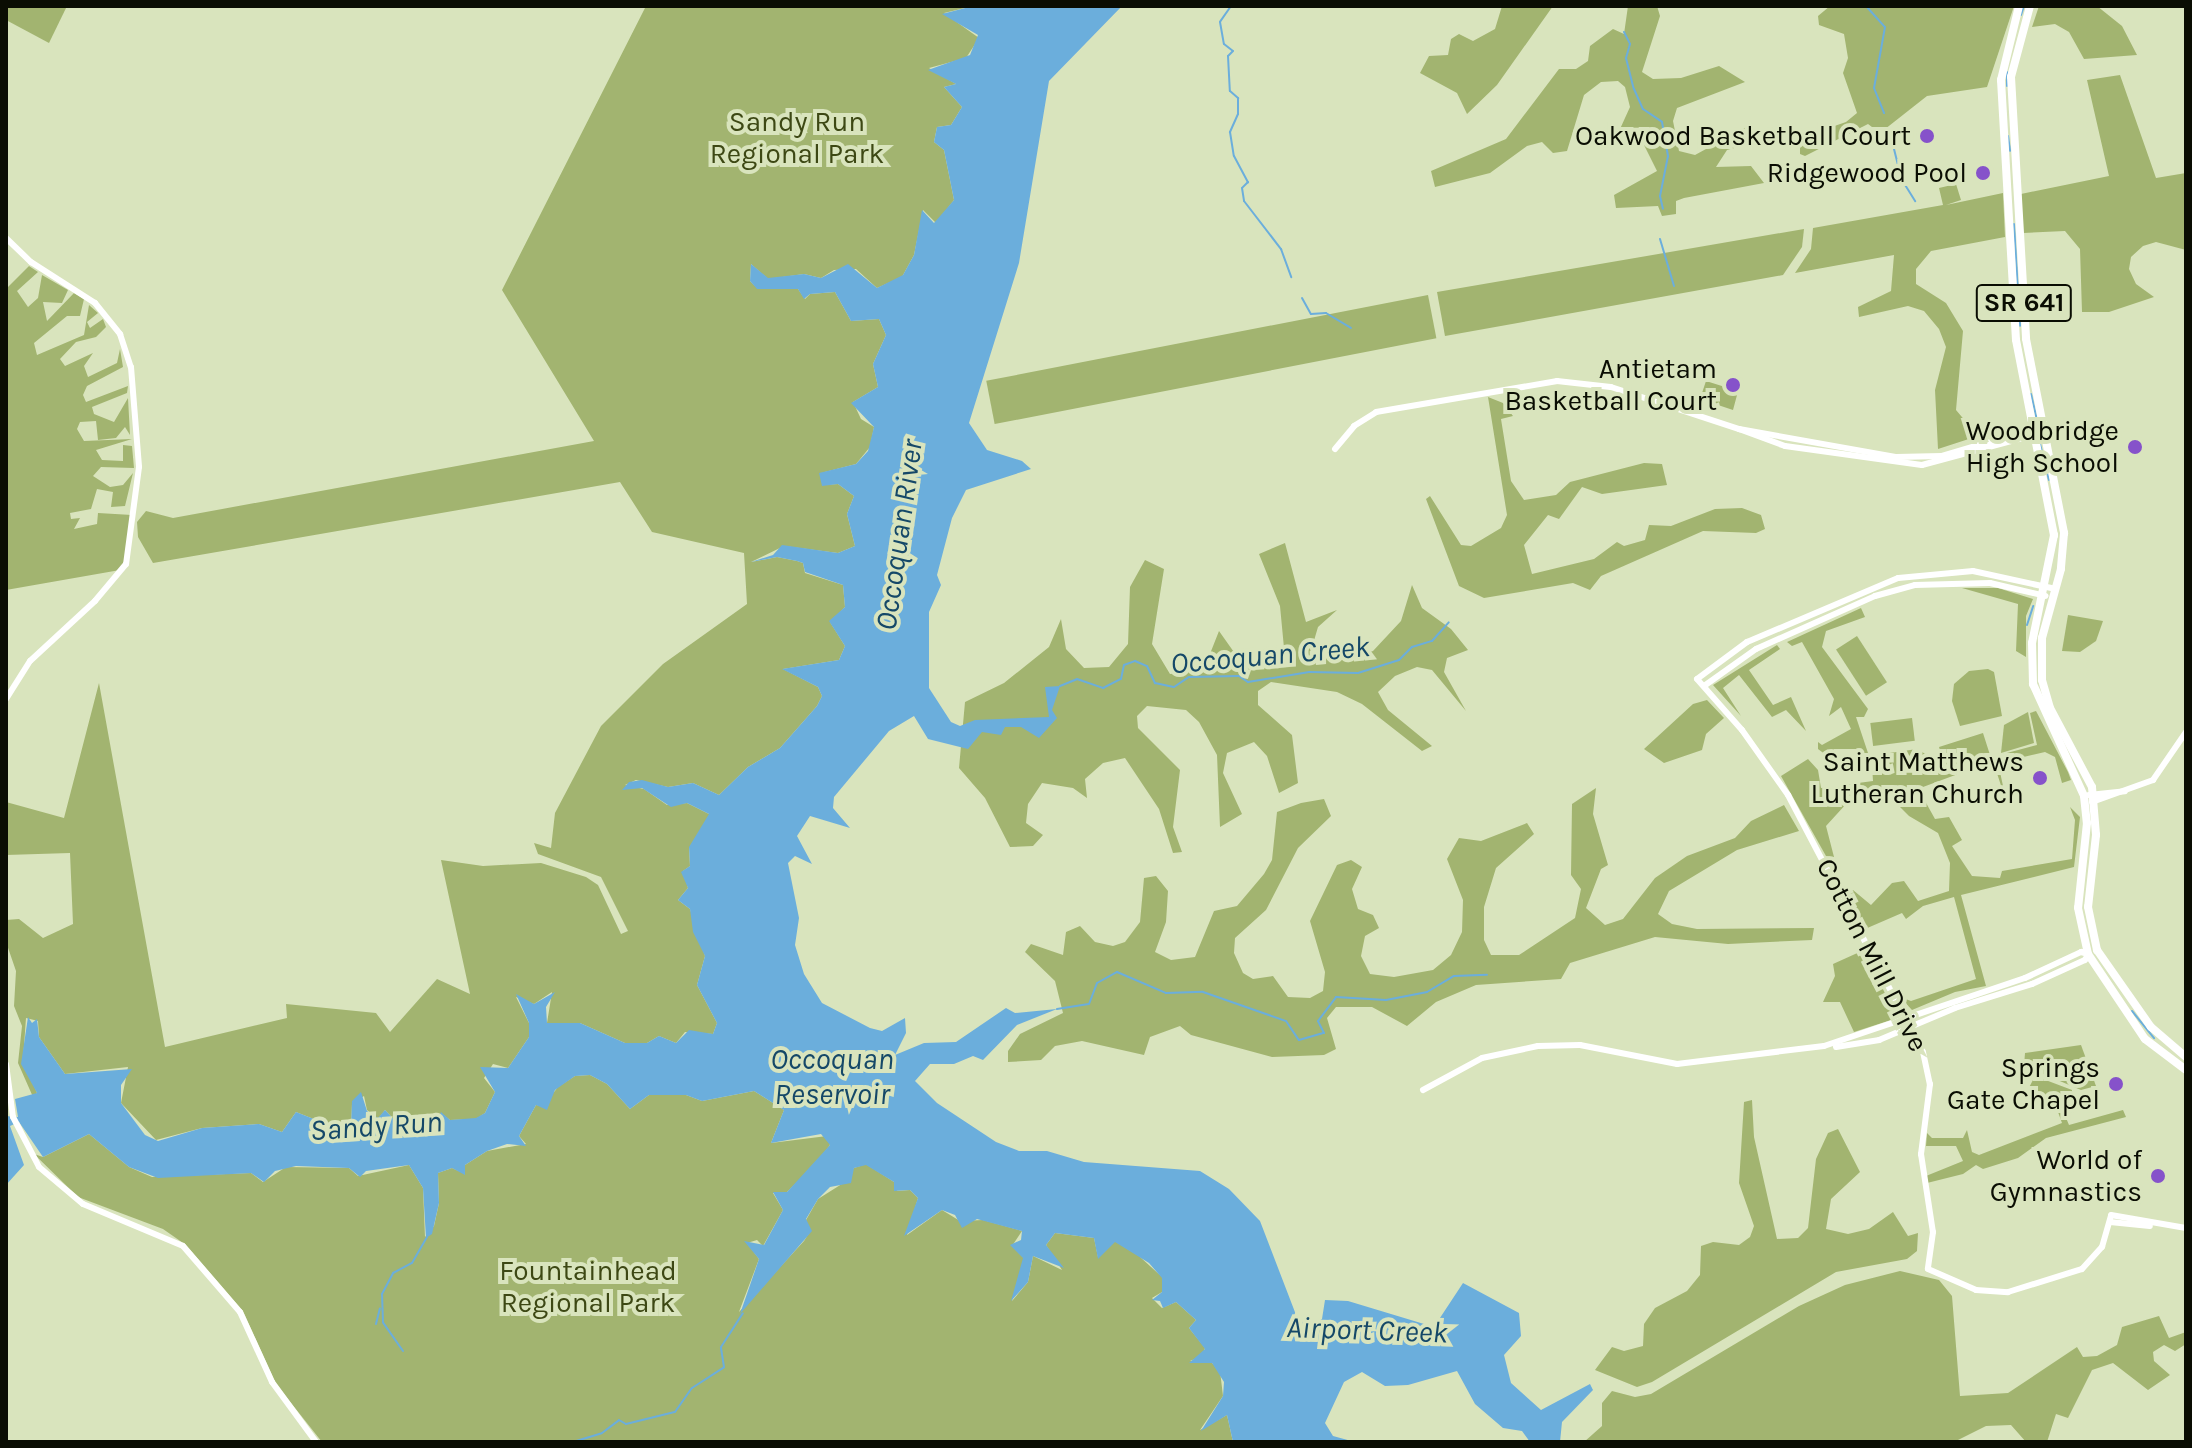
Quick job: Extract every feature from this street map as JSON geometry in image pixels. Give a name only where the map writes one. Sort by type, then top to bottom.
[{"type":"main road","name":"SR 641","points":[[2019,6],[2001,80],[2016,340],[2053,524],[2046,585],[2032,643],[2033,684],[2089,799],[2078,908],[2088,954],[2156,1050],[2186,1070]]},
{"type":"main road","name":"SR 641","points":[[2030,6],[2015,46],[2011,84],[2026,339],[2063,524],[2056,589],[2042,638],[2042,680],[2089,799],[2088,907],[2097,950],[2165,1041],[2186,1057]]},
{"type":"main road","points":[[2156,1050],[2165,1041]]},
{"type":"street","points":[[6,238],[31,262],[95,303],[120,334],[131,367],[139,467],[126,564],[95,601],[30,661],[6,699]]},
{"type":"street","points":[[1335,449],[1354,426],[1376,412],[1557,381],[1611,387],[1739,429],[1915,458],[1952,453],[2044,429]]},
{"type":"street","name":"Cotton Mill Drive","points":[[2046,585],[1973,571],[1898,578],[1747,642],[1697,679],[1788,795],[1906,1019],[1930,1074],[1921,1152],[1933,1232],[1928,1269],[1988,1293],[2059,1280],[2094,1258],[2111,1218],[2186,1230]]},
{"type":"street","points":[[1704,686],[1756,649],[1875,596],[1915,585],[1980,582],[2053,599]]},
{"type":"street","points":[[2046,585],[2056,589]]},
{"type":"street","points":[[2089,799],[2129,791],[2159,775],[2186,732]]},
{"type":"street","points":[[1824,1046],[1906,1019],[2032,984],[2085,960],[2088,954],[2097,950]]},
{"type":"street","points":[[1423,1090],[1470,1063],[1538,1046],[1580,1045],[1677,1064],[1824,1046],[1863,1045],[1910,1027],[1939,1010]]},
{"type":"street","points":[[6,1064],[13,1117],[33,1159],[66,1193],[93,1209],[171,1237],[187,1251],[240,1312],[272,1382],[316,1442]]},
{"type":"green space","points":[[6,6],[67,6],[49,43],[6,20]]},
{"type":"green space","name":"Sandy Run Regional Park","points":[[646,6],[973,6],[944,13],[979,38],[966,58],[929,68],[956,84],[944,87],[962,107],[951,125],[937,127],[934,142],[944,150],[954,200],[936,223],[923,210],[914,255],[902,277],[877,288],[856,269],[834,270],[821,278],[804,274],[768,279],[751,264],[750,281],[758,289],[798,289],[805,299],[810,294],[835,292],[851,321],[879,319],[886,335],[873,364],[878,387],[853,402],[861,419],[874,427],[870,447],[856,464],[825,472],[823,480],[823,485],[838,484],[854,496],[847,514],[855,546],[838,553],[784,546],[751,562],[777,557],[797,561],[803,563],[805,573],[843,585],[845,607],[830,622],[845,646],[839,660],[783,669],[818,687],[822,696],[817,706],[780,748],[748,767],[719,795],[693,783],[668,787],[636,780],[625,785],[644,789],[667,805],[687,803],[709,814],[709,823],[689,848],[690,866],[683,871],[688,888],[678,900],[690,909],[705,956],[697,985],[717,1023],[713,1034],[685,1032],[676,1043],[659,1036],[647,1043],[625,1043],[580,1023],[547,1023],[552,992],[534,1004],[516,997],[529,1023],[529,1037],[508,1068],[493,1064],[484,1078],[495,1092],[485,1113],[476,1119],[450,1120],[442,1114],[432,1126],[400,1126],[385,1110],[378,1119],[367,1110],[364,1096],[352,1104],[351,1128],[339,1129],[296,1112],[282,1132],[259,1124],[202,1128],[156,1140],[121,1103],[128,1067],[65,1074],[39,1037],[38,1021],[26,1018],[23,1060],[37,1093],[33,1097],[18,1063],[22,1026],[14,1006],[16,971],[6,942],[6,920],[19,919],[43,938],[73,924],[70,853],[6,855],[6,802],[64,818],[99,683],[165,1047],[287,1018],[286,1004],[376,1013],[390,1032],[437,979],[470,994],[441,860],[483,866],[541,863],[586,877],[598,885],[621,934],[628,931],[601,877],[538,854],[534,843],[551,848],[555,813],[601,726],[663,664],[747,604],[744,553],[652,532],[620,482],[153,563],[138,537],[137,522],[146,511],[173,518],[594,441],[502,290]]},
{"type":"green space","points":[[1502,6],[1553,6],[1497,85],[1467,114],[1457,93],[1420,73],[1429,56],[1448,55],[1451,39],[1459,34],[1473,41],[1495,29]]},
{"type":"green space","points":[[1628,6],[1657,6],[1660,16],[1642,72],[1653,79],[1681,78],[1719,66],[1745,82],[1677,108],[1673,121],[1679,151],[1695,155],[1750,125],[1759,141],[1727,150],[1716,167],[1751,166],[1764,183],[1684,198],[1676,201],[1676,214],[1662,216],[1658,206],[1616,208],[1614,195],[1657,171],[1643,143],[1623,138],[1620,129],[1630,107],[1625,87],[1618,81],[1601,82],[1584,95],[1567,151],[1553,153],[1542,142],[1527,146],[1490,173],[1435,187],[1431,171],[1506,139],[1559,69],[1576,69],[1588,61],[1590,46],[1613,29],[1624,34]]},
{"type":"green space","points":[[1830,6],[2014,6],[1987,87],[1927,96],[1880,133],[1868,124],[1805,156],[1800,154],[1800,138],[1846,122],[1857,113],[1843,73],[1848,58],[1844,34],[1819,25],[1818,16]]},
{"type":"green space","points":[[2039,6],[2097,6],[2122,26],[2137,55],[2084,59],[2069,32],[2055,24],[2032,27]]},
{"type":"green space","points":[[2120,75],[2156,178],[2186,173],[2186,250],[2156,242],[2143,246],[2131,257],[2129,269],[2136,284],[2154,297],[2109,312],[2082,312],[2080,249],[2065,231],[2023,233],[2021,194],[2109,176],[2087,80]]},
{"type":"green space","points":[[1956,184],[1961,200],[1946,205],[2003,193],[2005,237],[1931,251],[1916,269],[1916,284],[1946,303],[1963,331],[1956,410],[1978,436],[1938,449],[1935,390],[1946,347],[1939,329],[1924,311],[1908,306],[1859,317],[1858,307],[1891,291],[1894,255],[1795,273],[1811,249],[1813,228],[1943,205],[1939,188]]},
{"type":"green space","points":[[1804,229],[1802,247],[1783,275],[1445,336],[1437,292]]},
{"type":"green space","points":[[29,266],[38,272],[17,291],[28,307],[38,298],[42,275],[68,290],[62,303],[43,302],[47,321],[74,293],[84,299],[80,316],[67,316],[34,343],[37,355],[84,335],[89,305],[98,313],[87,322],[90,328],[103,319],[106,327],[96,337],[76,342],[60,359],[65,366],[93,353],[84,366],[88,377],[117,363],[120,349],[123,367],[87,386],[83,395],[86,402],[128,386],[127,393],[92,407],[94,414],[114,422],[128,398],[130,435],[125,427],[116,438],[98,440],[96,421],[80,422],[77,429],[84,441],[132,439],[96,450],[102,460],[123,461],[123,445],[132,446],[134,468],[101,467],[93,476],[110,487],[123,485],[133,473],[125,506],[111,507],[113,492],[97,489],[91,509],[70,513],[71,519],[80,518],[74,529],[97,524],[98,513],[132,515],[128,553],[120,570],[6,590],[6,289]]},
{"type":"green space","points":[[1428,295],[1436,338],[995,424],[986,381]]},
{"type":"green space","points":[[1727,380],[1740,384],[1733,410],[1700,399],[1706,381],[1725,387]]},
{"type":"green space","points":[[1488,397],[1503,403],[1513,416],[1501,419],[1511,481],[1524,500],[1556,495],[1570,482],[1644,463],[1662,464],[1667,485],[1602,494],[1582,487],[1559,519],[1548,515],[1524,545],[1532,574],[1594,559],[1617,542],[1624,546],[1645,540],[1649,525],[1671,526],[1715,509],[1742,508],[1761,515],[1765,529],[1756,533],[1703,531],[1601,576],[1590,590],[1573,583],[1484,598],[1459,586],[1426,499],[1430,496],[1461,545],[1471,546],[1501,528],[1507,515]]},
{"type":"green space","points":[[1285,543],[1306,622],[1337,610],[1318,627],[1313,644],[1319,657],[1349,659],[1373,651],[1401,621],[1412,585],[1422,608],[1451,629],[1468,650],[1447,658],[1444,672],[1466,711],[1432,670],[1417,667],[1395,676],[1378,692],[1388,710],[1432,746],[1422,751],[1362,704],[1337,692],[1271,682],[1258,691],[1258,705],[1292,735],[1298,783],[1279,793],[1267,756],[1254,742],[1227,753],[1223,773],[1242,814],[1220,827],[1217,755],[1199,722],[1186,710],[1147,706],[1137,716],[1138,728],[1180,770],[1173,827],[1182,852],[1173,853],[1159,809],[1125,758],[1103,763],[1085,779],[1087,798],[1073,788],[1042,783],[1028,804],[1026,823],[1043,835],[1033,846],[1010,847],[985,798],[959,768],[965,702],[1004,683],[1049,647],[1061,619],[1066,649],[1084,668],[1109,667],[1128,644],[1130,587],[1145,560],[1164,569],[1152,644],[1170,674],[1204,669],[1219,631],[1236,655],[1261,663],[1284,648],[1280,606],[1259,554]]},
{"type":"green space","points":[[1962,588],[1998,588],[2033,599],[2026,616],[2026,657],[2016,651],[2018,604]]},
{"type":"green space","points":[[1861,608],[1865,617],[1826,631],[1822,647],[1868,709],[1864,717],[1856,717],[1869,756],[1917,749],[1927,755],[1934,773],[1946,770],[1939,747],[1983,733],[1990,755],[1947,769],[2037,745],[2030,713],[2036,711],[2068,772],[2071,780],[2062,783],[2055,757],[2045,752],[1998,763],[2007,804],[1993,761],[1923,787],[1920,792],[1935,819],[1949,817],[1962,840],[1952,846],[1972,876],[2000,878],[2002,871],[2072,859],[2075,820],[2070,807],[2080,817],[2074,867],[1961,895],[1986,986],[1955,992],[1912,1010],[1900,997],[1911,1001],[1976,979],[1954,897],[1923,906],[1906,919],[1902,913],[1865,929],[1845,891],[1853,890],[1871,905],[1892,883],[1904,881],[1918,901],[1949,891],[1950,863],[1938,833],[1909,816],[1884,791],[1857,792],[1826,826],[1834,857],[1826,856],[1781,776],[1808,759],[1818,770],[1821,788],[1873,781],[1872,766],[1861,749],[1834,749],[1834,761],[1818,749],[1818,742],[1822,745],[1851,729],[1841,707],[1829,716],[1834,699],[1802,642],[1792,646],[1787,642]]},
{"type":"green space","points":[[2068,615],[2103,621],[2096,641],[2080,652],[2062,651]]},
{"type":"green space","points":[[1857,636],[1887,682],[1866,696],[1836,650]]},
{"type":"green space","points":[[1777,645],[1780,649],[1749,670],[1773,705],[1791,697],[1806,731],[1786,710],[1772,717],[1739,675],[1723,688],[1741,716],[1713,685]]},
{"type":"green space","points":[[1988,669],[1994,672],[2002,716],[1960,726],[1952,701],[1954,684],[1969,671]]},
{"type":"green space","points":[[1707,700],[1724,718],[1706,734],[1702,750],[1664,763],[1644,749],[1693,704]]},
{"type":"green space","points":[[2028,712],[2034,743],[2001,753],[2004,725]]},
{"type":"green space","points":[[1912,718],[1915,741],[1873,746],[1870,723]]},
{"type":"green space","points":[[1596,788],[1593,814],[1608,865],[1601,869],[1586,908],[1605,925],[1623,919],[1655,878],[1687,856],[1735,838],[1751,821],[1784,805],[1799,831],[1737,850],[1669,891],[1658,914],[1672,924],[1697,929],[1814,928],[1812,940],[1728,944],[1655,937],[1570,963],[1561,979],[1476,985],[1436,1002],[1407,1026],[1372,1007],[1336,1007],[1327,1018],[1336,1049],[1324,1055],[1272,1057],[1191,1035],[1180,1026],[1150,1037],[1144,1055],[1082,1041],[1055,1046],[1041,1060],[1008,1062],[1008,1051],[1020,1034],[1063,1013],[1055,981],[1025,952],[1031,944],[1063,955],[1066,932],[1080,926],[1095,942],[1113,946],[1125,942],[1140,922],[1144,878],[1156,876],[1168,891],[1166,922],[1155,952],[1171,960],[1195,957],[1214,911],[1237,906],[1272,860],[1277,812],[1301,803],[1324,799],[1331,816],[1298,848],[1266,910],[1235,938],[1234,953],[1243,973],[1253,979],[1273,976],[1288,997],[1310,998],[1323,991],[1325,972],[1310,921],[1337,865],[1351,860],[1362,867],[1352,889],[1358,909],[1373,915],[1379,928],[1365,936],[1361,956],[1370,974],[1394,977],[1433,970],[1451,955],[1462,932],[1463,900],[1447,859],[1459,838],[1481,841],[1527,823],[1534,834],[1496,868],[1484,907],[1484,940],[1491,955],[1519,955],[1575,918],[1581,889],[1571,875],[1572,804]]},
{"type":"green space","points":[[1864,950],[1897,1018],[1854,1032],[1840,1002],[1823,1002],[1835,976],[1833,964]]},
{"type":"green space","points":[[2081,1045],[2096,1086],[2081,1090],[2024,1066],[2025,1053]]},
{"type":"green space","name":"Fountainhead Regional Park","points":[[590,1075],[607,1084],[630,1109],[649,1095],[686,1095],[702,1101],[754,1091],[784,1110],[771,1143],[827,1136],[830,1145],[816,1163],[787,1192],[773,1193],[783,1210],[763,1246],[757,1240],[747,1243],[759,1259],[739,1312],[804,1241],[809,1233],[806,1220],[818,1199],[845,1182],[854,1168],[866,1164],[894,1182],[897,1191],[910,1190],[918,1198],[907,1235],[942,1210],[960,1221],[983,1220],[1022,1231],[1012,1246],[1024,1258],[1012,1301],[1028,1282],[1033,1256],[1062,1270],[1046,1245],[1055,1233],[1094,1238],[1098,1257],[1115,1241],[1139,1256],[1162,1277],[1162,1292],[1152,1298],[1162,1308],[1176,1302],[1196,1320],[1189,1328],[1205,1348],[1202,1356],[1190,1361],[1212,1363],[1220,1371],[1223,1396],[1200,1430],[1227,1415],[1233,1442],[322,1442],[276,1384],[243,1311],[186,1245],[163,1229],[78,1197],[34,1154],[43,1157],[89,1134],[129,1167],[152,1177],[251,1173],[263,1182],[286,1167],[349,1168],[358,1176],[409,1165],[423,1188],[425,1237],[434,1226],[439,1203],[438,1173],[452,1168],[465,1174],[465,1165],[487,1151],[526,1144],[519,1136],[536,1105],[543,1106],[558,1087],[575,1076]]},
{"type":"green space","points":[[2035,1076],[2072,1090],[2073,1106],[2064,1113],[2069,1125],[2123,1110],[2126,1117],[2046,1138],[2018,1158],[1983,1169],[1976,1165],[1963,1174],[1927,1183],[1926,1176],[1963,1161],[1956,1146],[1926,1146],[1927,1133],[1932,1138],[1963,1138],[1967,1130],[1972,1152],[1979,1155],[2062,1123],[2058,1112],[2023,1099]]},
{"type":"green space","points":[[1752,1100],[1754,1137],[1777,1239],[1798,1238],[1808,1228],[1816,1159],[1828,1133],[1838,1129],[1860,1172],[1831,1199],[1826,1229],[1848,1234],[1869,1229],[1893,1212],[1908,1236],[1918,1233],[1917,1251],[1907,1259],[1836,1272],[1652,1382],[1637,1387],[1595,1370],[1612,1347],[1624,1351],[1643,1346],[1644,1324],[1655,1308],[1687,1291],[1700,1275],[1701,1246],[1713,1242],[1739,1245],[1750,1237],[1754,1226],[1739,1183],[1744,1102]]},
{"type":"green space","points":[[1900,1271],[1939,1280],[1952,1296],[1960,1396],[2008,1393],[2077,1347],[2083,1357],[2097,1356],[2117,1345],[2122,1327],[2159,1316],[2169,1338],[2186,1332],[2186,1344],[2175,1351],[2164,1345],[2153,1352],[2154,1361],[2170,1375],[2148,1390],[2113,1363],[2092,1370],[2068,1418],[2056,1414],[2047,1442],[2026,1442],[2011,1425],[1986,1426],[1954,1442],[1584,1442],[1602,1426],[1602,1403],[1612,1391],[1635,1397],[1651,1394],[1799,1306],[1845,1285]]},
{"type":"water","name":"Occoquan Reservoir","points":[[973,6],[1122,6],[1049,81],[1019,263],[969,423],[987,450],[1022,461],[1031,469],[966,490],[952,518],[937,575],[941,585],[929,612],[929,688],[951,722],[960,726],[975,720],[1049,717],[1045,687],[1060,686],[1052,710],[1057,718],[1039,738],[1021,727],[1005,727],[1001,735],[982,732],[968,749],[928,739],[914,716],[889,731],[834,797],[833,808],[850,828],[810,816],[797,836],[812,864],[795,856],[788,863],[799,918],[795,945],[804,974],[822,1003],[870,1028],[882,1031],[905,1018],[906,1033],[895,1055],[924,1043],[956,1042],[1006,1008],[1015,1013],[1057,1009],[1017,1025],[983,1060],[973,1056],[954,1064],[930,1064],[915,1081],[937,1103],[996,1142],[1019,1151],[1047,1151],[1084,1162],[1200,1171],[1229,1189],[1260,1221],[1298,1320],[1312,1326],[1322,1319],[1325,1300],[1348,1301],[1434,1327],[1463,1283],[1519,1313],[1521,1336],[1504,1355],[1511,1383],[1541,1410],[1590,1384],[1593,1390],[1562,1422],[1560,1442],[1530,1442],[1522,1431],[1503,1428],[1475,1404],[1457,1371],[1408,1385],[1385,1386],[1362,1372],[1344,1382],[1325,1423],[1333,1436],[1355,1442],[1233,1442],[1227,1415],[1201,1431],[1223,1396],[1224,1382],[1212,1363],[1189,1363],[1205,1349],[1189,1328],[1196,1320],[1176,1302],[1163,1308],[1160,1301],[1152,1300],[1162,1292],[1162,1278],[1149,1263],[1115,1242],[1098,1259],[1094,1238],[1055,1233],[1046,1245],[1064,1268],[1033,1256],[1028,1282],[1011,1301],[1023,1258],[1010,1245],[1021,1240],[1022,1231],[977,1219],[962,1228],[955,1215],[942,1210],[904,1236],[918,1198],[910,1190],[894,1191],[894,1182],[866,1165],[854,1168],[851,1183],[830,1187],[818,1199],[806,1219],[812,1231],[740,1314],[759,1259],[744,1241],[764,1245],[783,1210],[773,1192],[787,1192],[830,1145],[821,1134],[771,1143],[784,1110],[754,1091],[702,1101],[686,1095],[649,1095],[630,1109],[607,1084],[590,1075],[575,1076],[555,1090],[547,1110],[536,1105],[519,1136],[526,1146],[507,1144],[487,1151],[465,1165],[465,1175],[452,1168],[438,1173],[439,1203],[432,1234],[426,1238],[423,1188],[409,1165],[366,1171],[360,1177],[349,1168],[296,1166],[275,1171],[264,1182],[251,1173],[158,1178],[129,1167],[89,1134],[43,1157],[19,1122],[10,1126],[24,1165],[6,1185],[6,1116],[18,1117],[15,1099],[37,1093],[21,1064],[28,1017],[32,1023],[37,1019],[39,1037],[65,1074],[132,1069],[121,1085],[121,1103],[145,1135],[158,1141],[202,1128],[259,1124],[282,1132],[296,1112],[339,1129],[351,1128],[352,1101],[361,1092],[367,1111],[378,1118],[385,1110],[400,1126],[436,1124],[441,1112],[450,1120],[476,1118],[485,1113],[495,1092],[480,1067],[508,1068],[529,1037],[529,1023],[516,994],[534,1004],[555,992],[546,1007],[547,1023],[580,1023],[625,1043],[647,1043],[659,1036],[676,1043],[689,1030],[713,1034],[717,1023],[697,985],[705,956],[693,932],[690,909],[678,900],[688,888],[681,872],[690,866],[689,847],[709,814],[687,803],[671,807],[642,788],[622,790],[629,782],[642,780],[668,787],[693,783],[719,795],[748,767],[780,748],[817,706],[822,696],[818,687],[782,669],[839,660],[845,646],[829,621],[845,607],[843,585],[805,572],[803,563],[797,561],[777,557],[751,562],[773,555],[782,545],[838,553],[855,546],[847,514],[854,496],[838,484],[822,486],[819,473],[856,464],[868,451],[874,427],[851,403],[878,387],[873,364],[886,335],[879,319],[851,321],[835,292],[810,294],[804,299],[798,289],[757,289],[750,281],[751,264],[768,278],[804,274],[821,278],[848,264],[877,288],[903,275],[914,255],[922,210],[934,223],[954,200],[944,150],[934,142],[937,127],[951,125],[962,107],[944,87],[956,84],[928,70],[970,55],[978,35],[942,14]]},
{"type":"waterway","points":[[1231,6],[1220,22],[1224,44],[1233,51],[1228,56],[1230,91],[1238,98],[1238,114],[1230,132],[1234,156],[1248,182],[1242,188],[1244,201],[1281,249],[1291,277]]},
{"type":"waterway","points":[[1866,6],[1885,27],[1874,88],[1884,113]]},
{"type":"waterway","points":[[2021,15],[2024,6]]},
{"type":"waterway","points":[[1624,32],[1630,44],[1626,58],[1634,89],[1643,109],[1662,122],[1668,156],[1660,196],[1663,209]]},
{"type":"waterway","points":[[2007,72],[2007,86]]},
{"type":"waterway","points":[[2008,136],[2010,151]]},
{"type":"waterway","points":[[1893,145],[1902,180],[1915,201]]},
{"type":"waterway","points":[[2014,224],[2020,326]]},
{"type":"waterway","points":[[1660,239],[1674,286]]},
{"type":"waterway","points":[[1302,298],[1311,314],[1326,313],[1351,328]]},
{"type":"waterway","points":[[2031,394],[2037,420]]},
{"type":"waterway","points":[[2040,444],[2049,480]]},
{"type":"waterway","points":[[2027,625],[2033,606]]},
{"type":"waterway","name":"Occoquan Creek","points":[[1060,686],[1077,679],[1103,688],[1121,679],[1124,665],[1135,661],[1147,666],[1155,683],[1174,687],[1189,677],[1239,676],[1248,682],[1309,672],[1358,673],[1399,660],[1412,647],[1432,641],[1449,622]]},
{"type":"waterway","points":[[1057,1009],[1089,1004],[1097,983],[1117,972],[1166,993],[1203,992],[1286,1021],[1299,1040],[1324,1033],[1318,1021],[1336,997],[1386,1000],[1427,992],[1454,976],[1487,975]]},
{"type":"waterway","points":[[2132,1011],[2154,1038]]},
{"type":"waterway","points":[[403,1351],[383,1322],[382,1294],[393,1273],[412,1263],[427,1237]]},
{"type":"waterway","points":[[376,1324],[380,1308]]},
{"type":"waterway","points":[[573,1442],[602,1433],[619,1420],[626,1424],[675,1412],[692,1388],[724,1367],[721,1347],[743,1313]]},
{"type":"place","name":"Oakwood Basketball Court","points":[[1927,136]]},
{"type":"place","name":"Ridgewood Pool","points":[[1983,173]]},
{"type":"place","name":"Antietam Basketball Court","points":[[1733,385]]},
{"type":"place","name":"Woodbridge High School","points":[[2135,447]]},
{"type":"place","name":"Saint Matthews Lutheran Church","points":[[2040,778]]},
{"type":"place","name":"Springs Gate Chapel","points":[[2116,1084]]},
{"type":"place","name":"World of Gymnastics","points":[[2158,1176]]},
{"type":"water label","name":"Occoquan River","points":[[899,535]]},
{"type":"water label","name":"Sandy Run","points":[[376,1126]]},
{"type":"water label","name":"Airport Creek","points":[[1367,1330]]}]
